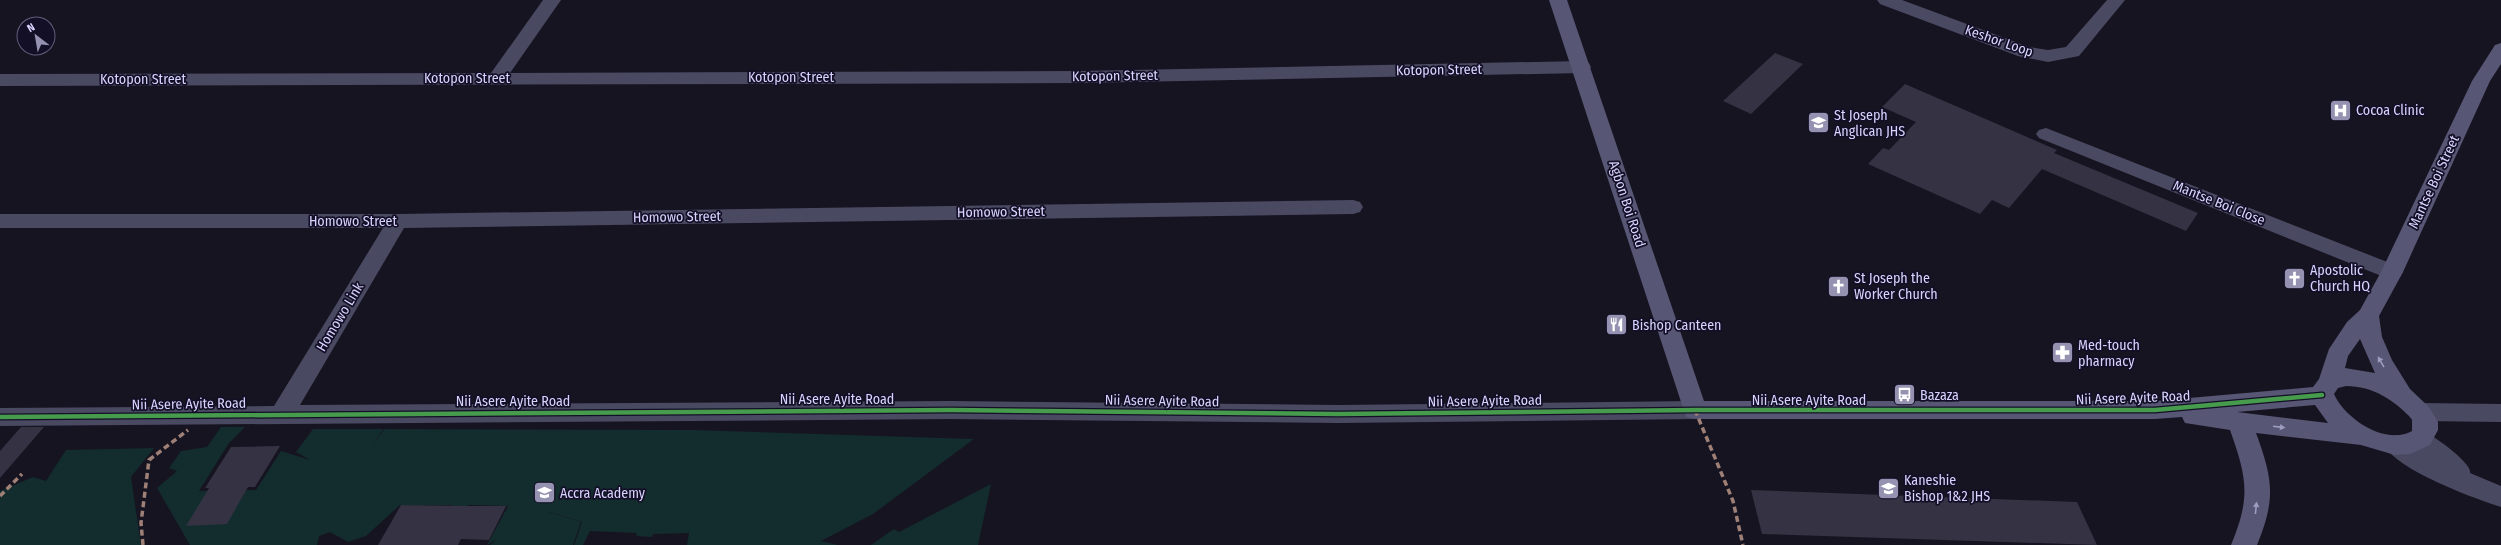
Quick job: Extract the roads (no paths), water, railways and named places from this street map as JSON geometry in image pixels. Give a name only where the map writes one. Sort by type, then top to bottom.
[{"type":"street","points":[[497,78],[552,0]]},
{"type":"street","name":"Agbon Boi Road","points":[[1558,0],[1582,67],[1695,410]]},
{"type":"street","name":"Keshor Loop","points":[[1886,0],[2025,52],[2048,56],[2072,52],[2116,0]]},
{"type":"street","name":"Mantse Boi Street","points":[[2326,388],[2337,355],[2355,328],[2368,316],[2392,272],[2481,81],[2501,49]]},
{"type":"street","name":"Kotopon Street","points":[[0,80],[1079,77],[1582,67]]},
{"type":"street","name":"Mantse Boi Close","points":[[2046,134],[2392,272]]},
{"type":"street","name":"Homowo Street","points":[[0,221],[398,221],[1353,207]]},
{"type":"street","name":"Homowo Link","points":[[282,414],[398,221]]},
{"type":"street","points":[[2326,388],[2331,412],[2340,422],[2366,437],[2396,445],[2410,444],[2420,439],[2426,428],[2420,412],[2402,395],[2376,355],[2370,335],[2368,316]]},
{"type":"street","name":"Nii Asere Ayite Road","points":[[0,417],[951,410],[1338,414],[1695,410],[2155,410],[2326,388],[2346,377],[2356,377],[2380,383],[2402,395]]},
{"type":"street","name":"Nii Asere Ayite Road","points":[[2155,410],[2366,437]]},
{"type":"street","points":[[2420,412],[2501,413]]},
{"type":"street","points":[[2240,422],[2249,449],[2257,487],[2256,512],[2244,545]]},
{"type":"street","points":[[2420,439],[2477,486]]},
{"type":"street","points":[[2396,445],[2425,465],[2501,497]]},
{"type":"place","name":"Cocoa Clinic","points":[[2341,110]]},
{"type":"place","name":"St Joseph Anglican JHS","points":[[1819,123]]},
{"type":"place","name":"Apostolic Church HQ","points":[[2295,278]]},
{"type":"place","name":"St Joseph the Worker Church","points":[[1838,286]]},
{"type":"place","name":"Bishop Canteen","points":[[1616,325]]},
{"type":"place","name":"Med-touch pharmacy","points":[[2063,353]]},
{"type":"place","name":"Bazaza","points":[[1905,395]]},
{"type":"place","name":"Kaneshie Bishop 1&2 JHS","points":[[1888,488]]},
{"type":"place","name":"Accra Academy","points":[[544,493]]}]
